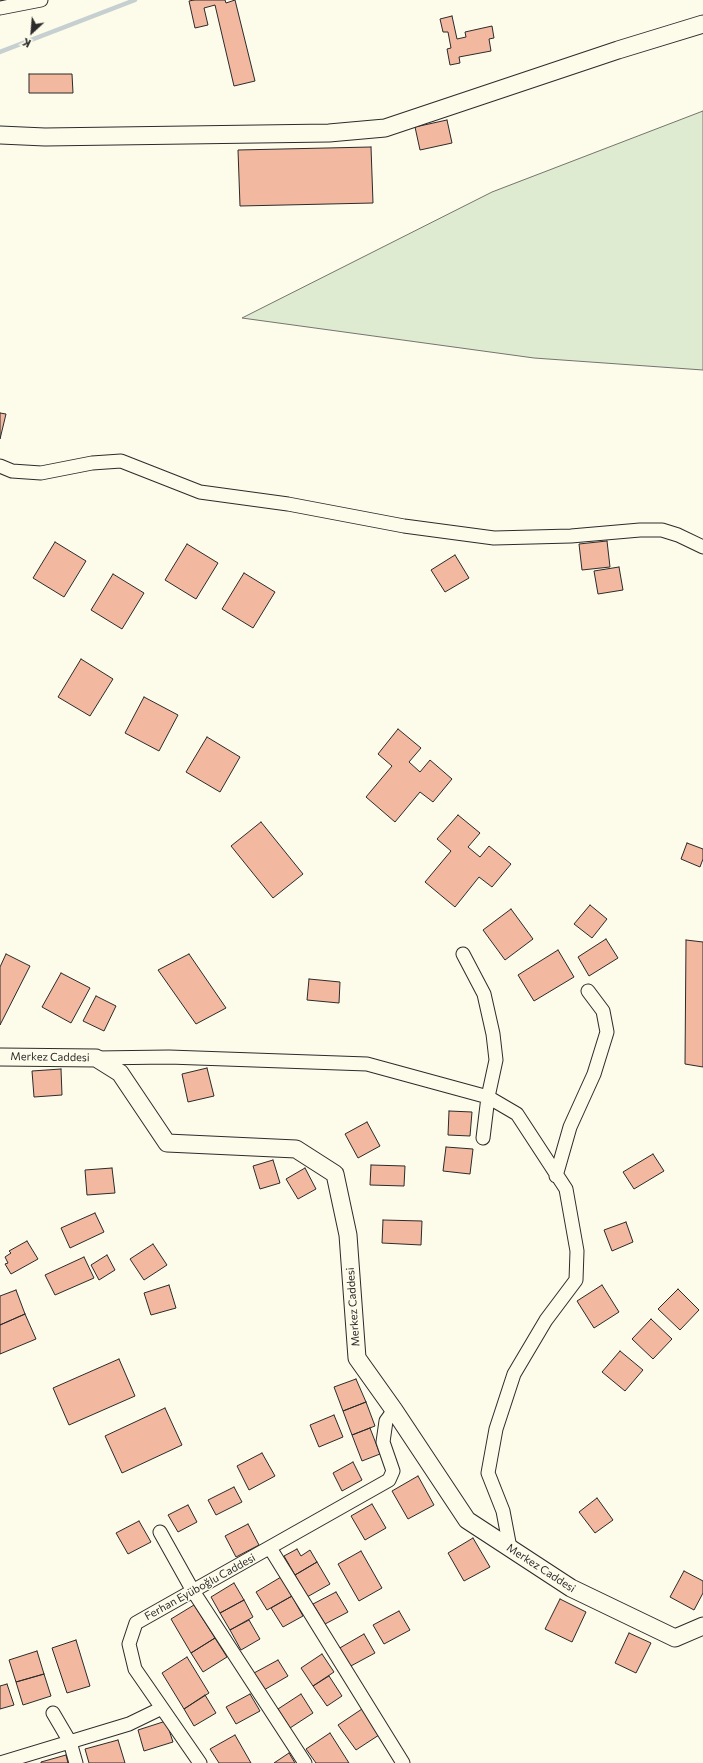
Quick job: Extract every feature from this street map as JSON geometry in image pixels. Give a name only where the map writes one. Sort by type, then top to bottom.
[{"type":"street","points":[[0,8],[41,0]]},
{"type":"street","points":[[0,135],[46,137],[313,133],[385,128],[618,50],[703,24]]},
{"type":"street","points":[[0,466],[12,471],[41,474],[92,463],[120,461],[200,492],[288,504],[404,526],[494,538],[571,536],[640,530],[662,530],[678,535],[703,548]]},
{"type":"street","points":[[463,954],[484,994],[494,1034],[496,1060],[488,1097],[483,1138]]},
{"type":"street","points":[[556,1176],[570,1127],[594,1074],[607,1032],[603,1011],[588,991]]},
{"type":"street","name":"Merkez Caddesi","points":[[0,1057],[96,1058],[120,1073],[167,1143],[296,1149],[334,1174],[348,1235],[357,1358],[394,1410],[467,1520],[571,1588],[675,1638],[703,1626]]},
{"type":"street","points":[[96,1058],[169,1057],[367,1064],[488,1097],[517,1114],[566,1190],[577,1251],[576,1280],[546,1320],[514,1374],[496,1429],[488,1473],[503,1511],[510,1548]]},
{"type":"street","name":"Ferhan Eyüboğlu Caddesi","points":[[200,1763],[135,1669],[128,1644],[136,1623],[389,1480],[393,1471],[383,1442],[386,1421],[394,1410]]},
{"type":"street","points":[[160,1532],[193,1591],[305,1763]]},
{"type":"street","points":[[270,1548],[403,1763]]},
{"type":"street","points":[[0,1763],[129,1724],[162,1708]]},
{"type":"street","points":[[52,1713],[70,1742],[76,1763]]},
{"type":"green space","points":[[703,111],[703,370],[534,358],[242,318],[492,192]]},
{"type":"building","points":[[225,0],[226,3],[235,0],[255,81],[234,86],[215,5],[204,8],[208,25],[195,28],[189,1]]},
{"type":"building","points":[[452,16],[457,39],[466,37],[465,32],[492,26],[494,38],[489,39],[491,51],[459,57],[460,63],[450,65],[447,49],[451,48],[448,32],[443,32],[440,19]]},
{"type":"building","points":[[29,74],[72,74],[73,93],[29,93]]},
{"type":"building","points":[[447,120],[452,143],[420,150],[415,127]]},
{"type":"building","points":[[371,147],[373,203],[240,206],[238,150]]},
{"type":"building","points":[[0,413],[6,414],[0,439]]},
{"type":"building","points":[[607,541],[610,567],[582,570],[579,544]]},
{"type":"building","points":[[55,542],[86,561],[64,597],[33,578]]},
{"type":"building","points":[[187,544],[218,563],[196,599],[165,580]]},
{"type":"building","points":[[455,555],[469,578],[445,592],[431,570]]},
{"type":"building","points":[[619,567],[623,590],[598,594],[594,571]]},
{"type":"building","points":[[244,573],[275,592],[253,628],[222,609]]},
{"type":"building","points":[[113,574],[144,593],[122,629],[91,610]]},
{"type":"building","points":[[81,659],[113,679],[90,716],[58,697]]},
{"type":"building","points":[[144,697],[178,715],[159,751],[125,733]]},
{"type":"building","points":[[398,729],[421,748],[409,762],[420,772],[430,760],[452,779],[433,802],[420,792],[395,822],[366,797],[392,766],[378,754]]},
{"type":"building","points":[[207,737],[240,757],[220,792],[186,772]]},
{"type":"building","points":[[458,815],[480,833],[468,847],[480,857],[489,846],[511,864],[492,887],[479,877],[455,907],[425,882],[451,851],[437,839]]},
{"type":"building","points":[[261,822],[303,874],[273,898],[231,846]]},
{"type":"building","points":[[687,843],[703,849],[703,859],[700,867],[681,859]]},
{"type":"building","points":[[590,905],[607,919],[592,938],[574,924]]},
{"type":"building","points":[[511,909],[533,939],[505,960],[483,930]]},
{"type":"building","points":[[606,939],[618,958],[589,976],[578,957]]},
{"type":"building","points":[[686,940],[703,942],[703,1067],[685,1064]]},
{"type":"building","points":[[558,950],[574,977],[534,1001],[518,975]]},
{"type":"building","points":[[6,954],[30,966],[0,1025],[0,967]]},
{"type":"building","points":[[189,954],[226,1008],[196,1024],[158,970]]},
{"type":"building","points":[[61,973],[90,988],[71,1023],[42,1007]]},
{"type":"building","points":[[309,979],[340,982],[339,1003],[307,1000]]},
{"type":"building","points":[[96,996],[116,1006],[104,1031],[83,1021]]},
{"type":"building","points":[[207,1068],[214,1096],[188,1102],[182,1074]]},
{"type":"building","points":[[61,1069],[62,1095],[34,1097],[32,1071]]},
{"type":"building","points":[[449,1111],[472,1112],[470,1136],[448,1135]]},
{"type":"building","points":[[367,1122],[380,1146],[358,1158],[345,1134]]},
{"type":"building","points":[[446,1147],[473,1149],[470,1174],[443,1171]]},
{"type":"building","points":[[653,1154],[664,1171],[634,1189],[623,1172]]},
{"type":"building","points":[[273,1160],[280,1183],[260,1189],[253,1166]]},
{"type":"building","points":[[371,1165],[405,1166],[404,1186],[370,1185]]},
{"type":"building","points":[[112,1168],[115,1193],[87,1195],[85,1170]]},
{"type":"building","points":[[305,1168],[316,1189],[298,1199],[286,1179]]},
{"type":"building","points":[[95,1213],[104,1232],[70,1248],[61,1228]]},
{"type":"building","points":[[383,1220],[422,1221],[421,1245],[382,1243]]},
{"type":"building","points":[[626,1222],[633,1242],[612,1251],[604,1230]]},
{"type":"building","points":[[27,1241],[38,1259],[11,1274],[5,1264],[8,1263],[5,1257],[11,1253],[9,1251]]},
{"type":"building","points":[[153,1244],[167,1265],[144,1280],[130,1259]]},
{"type":"building","points":[[107,1255],[115,1270],[99,1280],[91,1265]]},
{"type":"building","points":[[84,1257],[94,1278],[55,1295],[45,1275]]},
{"type":"building","points":[[169,1285],[176,1308],[151,1315],[144,1293]]},
{"type":"building","points":[[602,1285],[619,1312],[594,1328],[577,1301]]},
{"type":"building","points":[[678,1289],[699,1310],[680,1330],[658,1309]]},
{"type":"building","points":[[16,1290],[25,1314],[0,1325],[0,1296]]},
{"type":"building","points":[[25,1314],[36,1339],[0,1354],[0,1325]]},
{"type":"building","points":[[651,1319],[672,1339],[653,1359],[632,1339]]},
{"type":"building","points":[[620,1351],[643,1370],[625,1391],[602,1372]]},
{"type":"building","points":[[119,1359],[135,1396],[69,1425],[53,1388]]},
{"type":"building","points":[[356,1379],[366,1402],[343,1411],[334,1387]]},
{"type":"building","points":[[366,1402],[375,1426],[352,1435],[343,1411]]},
{"type":"building","points":[[165,1408],[182,1445],[122,1473],[105,1436]]},
{"type":"building","points":[[334,1415],[343,1437],[319,1447],[310,1425]]},
{"type":"building","points":[[370,1428],[380,1454],[362,1461],[352,1435]]},
{"type":"building","points":[[262,1453],[275,1476],[249,1490],[237,1466]]},
{"type":"building","points":[[353,1462],[362,1480],[342,1491],[333,1473]]},
{"type":"building","points":[[418,1476],[434,1505],[408,1519],[392,1491]]},
{"type":"building","points":[[234,1487],[242,1502],[216,1515],[208,1500]]},
{"type":"building","points":[[597,1498],[613,1520],[595,1533],[579,1512]]},
{"type":"building","points":[[372,1504],[386,1528],[365,1540],[351,1516]]},
{"type":"building","points":[[188,1505],[197,1522],[178,1532],[168,1515]]},
{"type":"building","points":[[139,1521],[151,1542],[128,1554],[116,1533]]},
{"type":"building","points":[[248,1524],[259,1545],[236,1557],[225,1536]]},
{"type":"building","points":[[473,1538],[490,1567],[464,1581],[448,1553]]},
{"type":"building","points":[[297,1549],[301,1556],[310,1550],[317,1562],[295,1575],[284,1556]]},
{"type":"building","points":[[361,1551],[382,1588],[359,1601],[338,1564]]},
{"type":"building","points":[[317,1562],[330,1584],[307,1597],[295,1575]]},
{"type":"building","points":[[684,1571],[703,1581],[703,1593],[694,1610],[670,1597]]},
{"type":"building","points":[[281,1577],[292,1596],[267,1610],[256,1592]]},
{"type":"building","points":[[234,1583],[244,1600],[220,1613],[211,1597]]},
{"type":"building","points":[[336,1592],[348,1612],[325,1624],[313,1604]]},
{"type":"building","points":[[292,1596],[303,1616],[283,1627],[271,1608]]},
{"type":"building","points":[[560,1599],[586,1612],[572,1642],[545,1629]]},
{"type":"building","points":[[244,1600],[253,1617],[230,1630],[220,1613]]},
{"type":"building","points":[[194,1605],[215,1638],[191,1653],[171,1619]]},
{"type":"building","points":[[399,1611],[410,1630],[384,1644],[373,1625]]},
{"type":"building","points":[[249,1620],[260,1639],[241,1650],[230,1630]]},
{"type":"building","points":[[629,1633],[651,1643],[636,1673],[615,1663]]},
{"type":"building","points":[[364,1634],[375,1653],[349,1667],[338,1649]]},
{"type":"building","points":[[215,1638],[227,1657],[203,1672],[191,1653]]},
{"type":"building","points":[[76,1640],[90,1686],[67,1693],[52,1648]]},
{"type":"building","points":[[37,1651],[44,1674],[16,1682],[9,1660]]},
{"type":"building","points":[[322,1654],[334,1672],[313,1686],[301,1668]]},
{"type":"building","points":[[187,1657],[209,1693],[184,1709],[162,1673]]},
{"type":"building","points":[[278,1660],[288,1676],[264,1690],[254,1673]]},
{"type":"building","points":[[44,1674],[51,1696],[23,1705],[16,1682]]},
{"type":"building","points":[[329,1676],[342,1696],[327,1706],[313,1686]]},
{"type":"building","points":[[7,1684],[14,1705],[0,1709],[0,1686]]},
{"type":"building","points":[[250,1694],[260,1711],[236,1724],[226,1707]]},
{"type":"building","points":[[301,1694],[313,1713],[290,1728],[278,1709]]},
{"type":"building","points":[[205,1695],[216,1713],[194,1726],[184,1709]]},
{"type":"building","points":[[362,1709],[379,1735],[356,1750],[338,1725]]},
{"type":"building","points":[[166,1721],[173,1742],[144,1751],[138,1730]]},
{"type":"building","points":[[330,1733],[349,1763],[316,1763],[306,1749]]},
{"type":"building","points":[[235,1735],[251,1763],[219,1763],[210,1749]]},
{"type":"building","points":[[118,1740],[125,1763],[89,1763],[85,1749]]},
{"type":"building","points":[[289,1753],[295,1763],[274,1763]]},
{"type":"building","points":[[66,1755],[68,1763],[41,1763],[41,1762]]},
{"type":"waterway","points":[[0,52],[135,0]]}]
